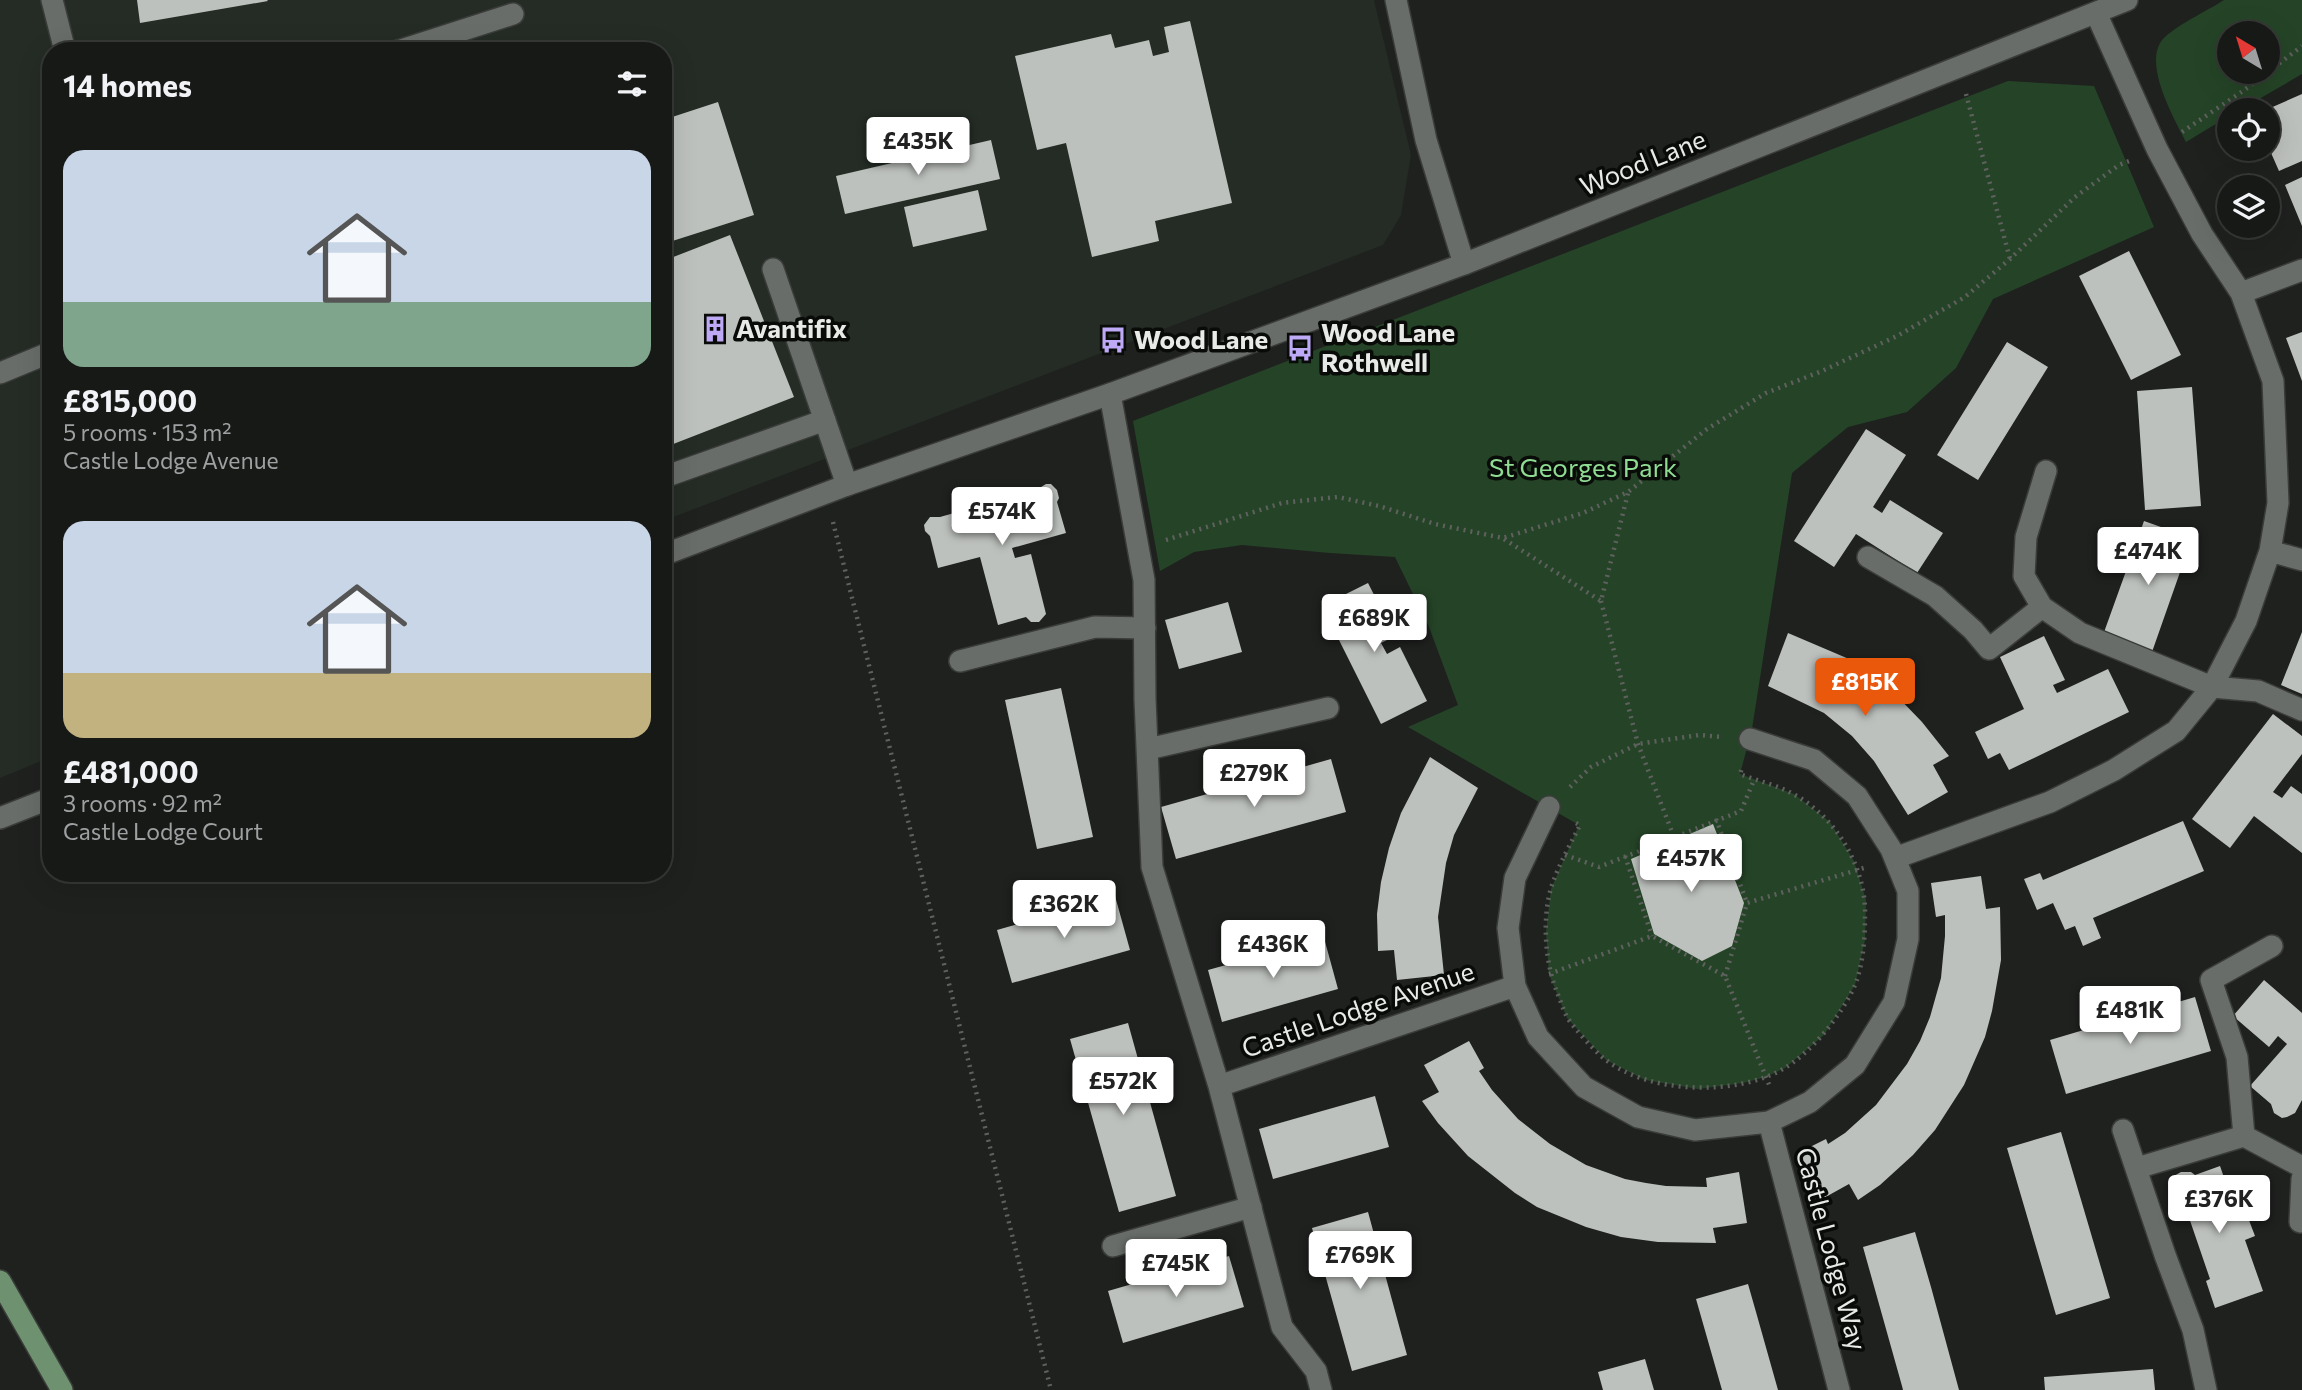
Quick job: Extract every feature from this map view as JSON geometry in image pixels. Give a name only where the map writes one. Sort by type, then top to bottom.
[{"type":"main road","points":[[0,1281],[62,1390]]},
{"type":"street","points":[[52,0],[63,42]]},
{"type":"street","points":[[1396,0],[1426,139],[1464,264]]},
{"type":"street","name":"Wood Lane","points":[[672,552],[848,485],[1110,394],[1464,264],[2127,0]]},
{"type":"street","points":[[1895,858],[2050,802],[2113,770],[2176,731],[2212,687],[2246,621],[2270,551],[2278,503],[2273,381],[2241,293],[2202,234],[2157,149],[2096,13]]},
{"type":"street","points":[[426,42],[513,14]]},
{"type":"street","points":[[773,269],[848,485]]},
{"type":"street","points":[[2241,293],[2302,270]]},
{"type":"street","points":[[0,373],[42,356]]},
{"type":"street","points":[[1110,394],[1144,580],[1145,699],[1152,867],[1219,1086],[1282,1326],[1316,1371],[1321,1390]]},
{"type":"street","points":[[672,474],[825,420]]},
{"type":"street","points":[[2046,471],[2026,537],[2024,576],[2042,607],[2080,634],[2212,687],[2258,691],[2302,709]]},
{"type":"street","points":[[2270,551],[2302,560]]},
{"type":"street","points":[[1868,557],[1935,596],[1973,630],[1989,649],[2042,607]]},
{"type":"street","points":[[960,661],[1095,627],[1145,628]]},
{"type":"street","points":[[1148,749],[1328,708]]},
{"type":"street","name":"Castle Lodge Avenue","points":[[1549,807],[1514,878],[1508,928],[1515,986],[1538,1037],[1584,1087],[1638,1117],[1696,1130],[1775,1118],[1810,1102],[1855,1065],[1894,1002],[1908,939],[1908,891],[1895,858],[1857,796],[1814,760],[1759,742]]},
{"type":"street","points":[[0,818],[42,802]]},
{"type":"street","points":[[2244,1136],[2237,1057],[2211,981],[2272,946]]},
{"type":"street","name":"Castle Lodge Avenue","points":[[1219,1086],[1515,986]]},
{"type":"street","name":"Castle Lodge Way","points":[[1775,1118],[1839,1390]]},
{"type":"street","points":[[2123,1129],[2193,1330],[2206,1390]]},
{"type":"street","points":[[2137,1168],[2244,1136],[2302,1167]]},
{"type":"street","points":[[2300,1222],[2302,1180]]},
{"type":"street","points":[[1113,1246],[1251,1208]]},
{"type":"path","points":[[1503,538],[1583,513],[1628,492],[1707,429],[1766,393],[1822,371],[1897,336],[1965,297],[2010,259],[2075,197],[2119,165],[2157,149],[2243,91],[2302,46]]},
{"type":"path","points":[[1958,68],[2010,259]]},
{"type":"path","points":[[1628,492],[1601,601],[1638,744],[1674,836]]},
{"type":"path","points":[[826,494],[1051,1390]]},
{"type":"path","points":[[1138,549],[1282,503],[1339,497],[1379,506],[1435,524],[1503,538],[1601,601]]},
{"type":"path","points":[[1549,807],[1591,767],[1638,744],[1699,735],[1759,742]]},
{"type":"path","points":[[1568,818],[1580,825],[1551,889],[1546,932],[1549,974],[1567,1018],[1606,1060],[1645,1080],[1699,1089],[1766,1077],[1784,1068],[1824,1035],[1855,985],[1865,940],[1866,900],[1857,870],[1830,822],[1794,794],[1740,774],[1759,742]]},
{"type":"path","points":[[1531,843],[1598,867],[1741,811],[1754,780],[1759,742]]},
{"type":"path","points":[[1716,819],[1747,903],[1725,976]]},
{"type":"path","points":[[1625,856],[1653,936],[1725,976],[1766,1077],[1775,1118]]},
{"type":"path","points":[[1747,903],[1895,858]]},
{"type":"path","points":[[1515,986],[1653,936]]},
{"type":"shaded area","points":[[0,0],[1374,0],[1411,155],[1401,215],[1383,245],[672,518],[672,42],[42,42],[42,761],[0,778]]},
{"type":"green space","points":[[2224,0],[2302,0],[2302,74],[2261,98],[2217,98],[2217,123],[2186,142],[2167,104],[2157,74],[2156,60],[2158,47],[2165,37]]},
{"type":"green space","name":"St Georges Park","points":[[2008,81],[2094,86],[2154,227],[1993,299],[1956,368],[1907,412],[1848,427],[1792,473],[1752,729],[1740,774],[1794,794],[1830,822],[1854,861],[1866,900],[1865,940],[1855,985],[1824,1035],[1785,1068],[1766,1077],[1698,1089],[1645,1080],[1606,1060],[1567,1018],[1549,974],[1546,932],[1551,889],[1579,825],[1408,727],[1458,705],[1429,627],[1395,557],[1242,545],[1194,552],[1160,571],[1133,421]]},
{"type":"building","points":[[137,0],[267,0],[268,1],[140,23]]},
{"type":"building","points":[[1190,21],[1232,203],[1155,221],[1159,241],[1092,257],[1066,143],[1037,150],[1015,56],[1111,34],[1115,48],[1149,40],[1153,56],[1169,52],[1164,27]]},
{"type":"building","points":[[2302,94],[2302,161],[2279,171],[2275,161],[2280,161],[2280,104]]},
{"type":"building","points":[[718,102],[754,215],[672,241],[672,117]]},
{"type":"building","points":[[991,140],[1000,179],[845,214],[836,176]]},
{"type":"building","points":[[2302,177],[2302,226],[2285,185]]},
{"type":"building","points":[[978,190],[987,230],[913,247],[904,207]]},
{"type":"building","name":"Avantifix","points":[[730,235],[794,397],[672,444],[672,258]]},
{"type":"building","points":[[2129,251],[2181,355],[2131,380],[2079,276]]},
{"type":"building","points":[[2302,332],[2302,381],[2286,338]]},
{"type":"building","points":[[2007,342],[2048,367],[1978,480],[1937,455]]},
{"type":"building","points":[[2192,387],[2201,506],[2145,510],[2137,391]]},
{"type":"building","points":[[1866,429],[1906,455],[1873,507],[1882,513],[1890,500],[1943,533],[1917,573],[1856,534],[1834,567],[1794,541]]},
{"type":"building","points":[[1051,484],[1057,490],[1057,502],[1066,533],[1012,548],[1015,558],[1031,554],[1046,614],[1039,622],[1031,622],[1026,617],[998,625],[980,557],[938,568],[930,536],[924,525],[930,517],[940,517],[1036,490]]},
{"type":"building","points":[[2144,521],[2192,538],[2152,652],[2103,635]]},
{"type":"building","points":[[1368,583],[1395,636],[1381,643],[1387,654],[1400,647],[1427,701],[1381,724],[1322,606]]},
{"type":"building","points":[[1228,602],[1242,652],[1179,669],[1165,620]]},
{"type":"building","points":[[2302,632],[2302,694],[2281,685]]},
{"type":"building","points":[[1788,633],[1856,662],[1892,691],[1922,722],[1949,756],[1933,765],[1948,792],[1908,815],[1874,761],[1852,736],[1824,713],[1768,686]]},
{"type":"building","points":[[2044,636],[2065,680],[2053,685],[2057,693],[2108,669],[2129,712],[2009,770],[2000,753],[1988,759],[1975,732],[2024,709],[2000,657]]},
{"type":"building","points":[[1061,688],[1093,837],[1037,849],[1005,700]]},
{"type":"building","points":[[2273,714],[2302,736],[2302,754],[2273,792],[2282,798],[2291,786],[2302,794],[2302,853],[2254,816],[2230,848],[2192,819]]},
{"type":"building","points":[[1430,757],[1478,788],[1454,835],[1446,863],[1438,917],[1444,975],[1397,980],[1394,950],[1378,951],[1377,914],[1381,882],[1401,813]]},
{"type":"building","points":[[1331,759],[1346,812],[1176,859],[1161,807]]},
{"type":"building","points":[[2183,821],[2204,871],[2093,918],[2101,938],[2083,946],[2075,926],[2065,930],[2053,903],[2037,910],[2024,879],[2040,873],[2043,880]]},
{"type":"building","points":[[1713,824],[1744,903],[1732,946],[1702,961],[1654,934],[1631,859]]},
{"type":"building","points":[[1981,876],[1986,909],[2000,907],[2001,960],[1985,1037],[1964,1085],[1935,1130],[1913,1155],[1880,1185],[1858,1200],[1849,1184],[1822,1199],[1798,1153],[1826,1139],[1828,1144],[1845,1133],[1876,1105],[1907,1064],[1930,1017],[1941,978],[1945,915],[1936,917],[1931,883]]},
{"type":"building","points":[[1115,896],[1130,950],[1012,983],[997,930]]},
{"type":"building","points":[[1324,938],[1338,989],[1222,1022],[1208,970]]},
{"type":"building","points":[[2264,980],[2302,1013],[2302,1100],[2295,1113],[2282,1118],[2274,1113],[2271,1104],[2250,1086],[2287,1044],[2278,1036],[2269,1047],[2233,1016]]},
{"type":"building","points":[[2195,997],[2211,1051],[2066,1094],[2050,1040]]},
{"type":"building","points":[[1128,1023],[1176,1196],[1119,1212],[1070,1039]]},
{"type":"building","points":[[1469,1041],[1484,1068],[1479,1071],[1492,1090],[1518,1119],[1550,1144],[1586,1165],[1625,1179],[1666,1186],[1707,1187],[1706,1178],[1739,1172],[1747,1223],[1713,1228],[1716,1243],[1658,1242],[1621,1237],[1586,1227],[1537,1207],[1515,1193],[1468,1156],[1422,1101],[1439,1092],[1424,1065]]},
{"type":"building","points":[[1375,1096],[1389,1147],[1273,1179],[1259,1129]]},
{"type":"building","points":[[2061,1132],[2110,1298],[2056,1315],[2007,1148]]},
{"type":"building","points":[[2220,1166],[2238,1218],[2247,1215],[2255,1236],[2245,1240],[2263,1291],[2215,1308],[2206,1281],[2210,1279],[2183,1200],[2174,1196],[2170,1188],[2172,1177],[2181,1172],[2195,1175]]},
{"type":"building","points":[[1368,1212],[1407,1355],[1352,1371],[1312,1228]]},
{"type":"building","points":[[1915,1232],[1959,1390],[1903,1390],[1863,1247]]},
{"type":"building","points":[[1229,1256],[1244,1307],[1123,1343],[1108,1291]]},
{"type":"building","points":[[1748,1284],[1778,1390],[1722,1390],[1696,1299]]},
{"type":"building","points":[[1645,1359],[1654,1390],[1603,1390],[1598,1372]]},
{"type":"building","points":[[2153,1369],[2155,1390],[2045,1390],[2044,1377]]},
{"type":"place","name":"Avantifix","points":[[715,329]]},
{"type":"place","name":"Wood Lane","points":[[1113,340]]},
{"type":"place","name":"Wood Lane Rothwell","points":[[1300,348]]}]
